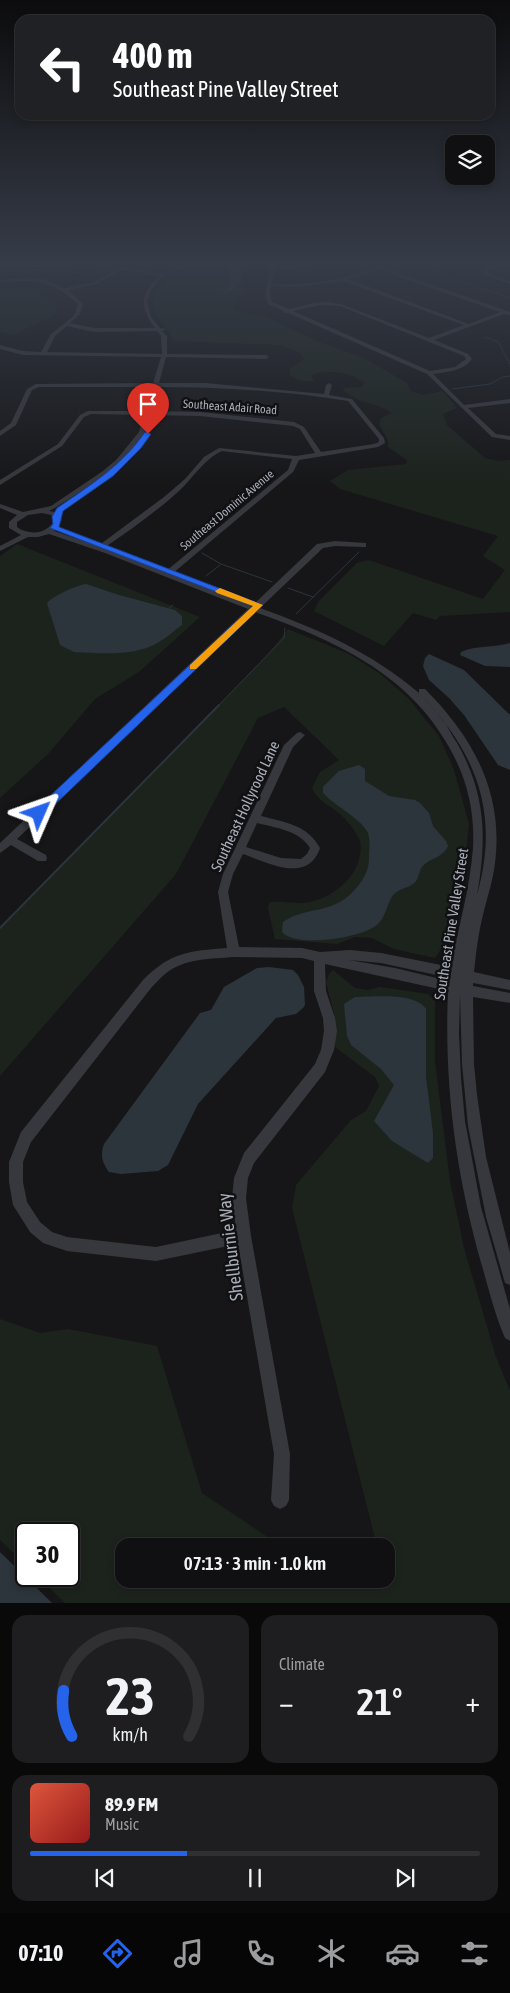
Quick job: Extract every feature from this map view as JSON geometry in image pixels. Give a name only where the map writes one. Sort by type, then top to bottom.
[{"type":"street","points":[[43,354],[50,338]]},
{"type":"street","points":[[152,414],[167,355],[164,338]]},
{"type":"street","points":[[346,338],[429,373],[494,436],[510,438]]},
{"type":"street","points":[[424,338],[466,355],[469,359],[467,363],[460,366],[429,373]]},
{"type":"street","points":[[430,340],[436,338]]},
{"type":"street","points":[[0,347],[23,353],[43,354],[266,357]]},
{"type":"street","points":[[0,434],[14,424],[26,402],[30,389],[44,384],[159,385],[206,386],[326,396],[350,400],[382,440],[382,443],[376,446],[296,458],[221,449],[212,452],[187,480],[101,548]]},
{"type":"street","points":[[159,385],[159,400]]},
{"type":"street","points":[[326,396],[329,385]]},
{"type":"street","points":[[463,407],[510,401]]},
{"type":"street","points":[[0,549],[26,534],[51,529],[57,524],[56,517],[60,510],[137,444],[157,407]]},
{"type":"street","name":"Southeast Adair Road","points":[[0,483],[60,445],[82,416],[90,412],[200,414],[294,424],[302,428],[319,454]]},
{"type":"street","name":"Southeast Dominic Avenue","points":[[168,574],[291,472],[296,458]]},
{"type":"street","points":[[0,513],[19,517],[42,511],[53,507],[90,486]]},
{"type":"street","points":[[0,506],[19,517]]},
{"type":"street","points":[[42,511],[56,517]]},
{"type":"street","points":[[19,517],[12,525],[16,531],[26,534]]},
{"type":"street","name":"Southeast Pine Valley Street","points":[[51,529],[256,607],[340,643],[383,668],[408,687],[434,714],[454,743],[475,799],[479,829],[479,860],[462,936],[461,975],[467,991],[469,1090],[479,1154],[495,1228],[510,1278]]},
{"type":"street","points":[[0,543],[16,531]]},
{"type":"street","points":[[0,849],[325,543],[348,546],[364,545]]},
{"type":"street","name":"Southeast Hollyrood Lane","points":[[234,952],[223,892],[228,874],[289,745],[300,735]]},
{"type":"street","points":[[240,849],[288,864],[301,864],[312,857],[316,848],[312,841],[303,833],[255,818]]},
{"type":"street","points":[[10,840],[42,858]]},
{"type":"street","points":[[244,1236],[156,1254],[67,1244],[48,1238],[34,1227],[20,1205],[16,1182],[16,1162],[26,1137],[147,984],[162,969],[179,960],[201,955],[234,952],[302,953],[320,956],[350,955],[381,958],[510,985]]},
{"type":"street","points":[[320,956],[333,963],[379,970],[467,991],[510,998]]},
{"type":"street","name":"Shellburnie Way","points":[[280,1500],[282,1454],[239,1198],[241,1178],[248,1158],[320,1068],[327,1054],[331,1036],[329,1020],[321,997],[318,976],[320,956]]},
{"type":"street","name":"Southeast Pine Valley Street","points":[[461,975],[454,988],[452,1029],[455,1100],[465,1165],[480,1239],[510,1333]]},
{"type":"shaded area","points":[[172,338],[310,338],[364,358],[407,383],[411,391],[422,395],[443,391],[457,408],[443,414],[447,425],[485,458],[498,461],[510,460],[510,612],[440,616],[436,620],[413,613],[384,646],[314,611],[319,601],[357,563],[369,560],[483,599],[505,570],[483,556],[498,536],[340,489],[330,481],[348,470],[406,464],[407,460],[388,447],[388,441],[379,424],[381,418],[392,413],[379,406],[353,397],[342,388],[361,387],[365,383],[359,379],[346,374],[325,372],[311,375],[314,381],[299,380],[290,375],[290,369],[304,359],[299,352],[279,345],[173,341]]},
{"type":"shaded area","points":[[17,544],[200,617],[139,672],[95,699],[48,754],[0,798],[0,556]]},
{"type":"shaded area","points":[[86,584],[175,610],[182,616],[182,625],[158,643],[140,650],[112,653],[74,652],[60,645],[47,603],[65,591]]},
{"type":"shaded area","points":[[288,629],[349,654],[379,673],[408,698],[439,736],[454,770],[469,824],[464,871],[441,949],[435,958],[394,949],[372,938],[355,937],[337,944],[275,939],[268,908],[269,903],[304,903],[315,901],[336,891],[352,874],[358,864],[360,853],[358,836],[341,815],[322,801],[312,788],[320,772],[339,760],[284,707],[258,718],[176,874],[0,1076],[0,929],[269,653]]},
{"type":"shaded area","points":[[510,643],[510,667],[485,666],[460,655],[461,652],[473,648]]},
{"type":"shaded area","points":[[429,654],[464,670],[510,715],[510,770],[498,765],[464,715],[429,680],[423,666],[425,658]]},
{"type":"shaded area","points":[[359,765],[365,769],[365,781],[389,796],[415,800],[420,803],[429,813],[433,826],[448,846],[443,853],[422,867],[414,883],[393,895],[381,920],[374,927],[354,935],[327,940],[300,940],[289,937],[282,932],[283,922],[303,913],[340,902],[358,886],[366,873],[369,862],[369,837],[367,831],[357,820],[323,793],[323,787],[339,771]]},
{"type":"shaded area","points":[[269,967],[293,970],[298,975],[304,987],[305,1005],[303,1008],[296,1014],[276,1018],[198,1104],[168,1165],[158,1171],[121,1174],[109,1172],[102,1158],[104,1144],[200,1013],[211,1010],[224,987],[257,968]]},
{"type":"shaded area","points":[[333,970],[355,988],[368,990],[380,987],[428,994],[435,1001],[435,1062],[450,1181],[464,1248],[496,1357],[510,1391],[510,1603],[65,1603],[48,1587],[80,1587],[80,1522],[15,1522],[15,1554],[0,1540],[0,1319],[40,1333],[68,1329],[157,1346],[202,1493],[269,1538],[115,1538],[115,1588],[395,1588],[395,1538],[375,1538],[292,1208],[296,1185],[351,1120],[366,1111],[379,1086],[375,1077],[335,1047],[334,1013],[326,982]]},
{"type":"shaded area","points":[[382,996],[403,998],[413,1000],[426,1009],[426,1077],[433,1133],[433,1158],[428,1163],[392,1141],[374,1121],[394,1085],[381,1069],[351,1045],[347,1036],[344,1004],[355,997]]},
{"type":"shaded area","points":[[0,1552],[15,1567],[15,1587],[36,1587],[52,1603],[0,1603]]},
{"type":"waterway","points":[[487,338],[498,342],[510,364]]},
{"type":"waterway","points":[[452,389],[490,384],[503,377],[510,376]]},
{"type":"waterway","points":[[296,614],[359,552]]},
{"type":"waterway","points":[[202,553],[221,564],[272,582]]},
{"type":"waterway","points":[[206,576],[220,565]]},
{"type":"waterway","points":[[288,588],[313,597]]},
{"type":"waterway","points":[[169,608],[173,605]]},
{"type":"waterway","points":[[218,706],[284,638],[285,628]]},
{"type":"waterway","points":[[0,928],[219,705]]},
{"type":"slow traffic","points":[[193,667],[259,605],[220,591]]},
{"type":"route","points":[[39,813],[259,605],[54,528],[57,524],[58,520],[56,517],[60,510],[111,474],[139,446],[148,434]]}]
